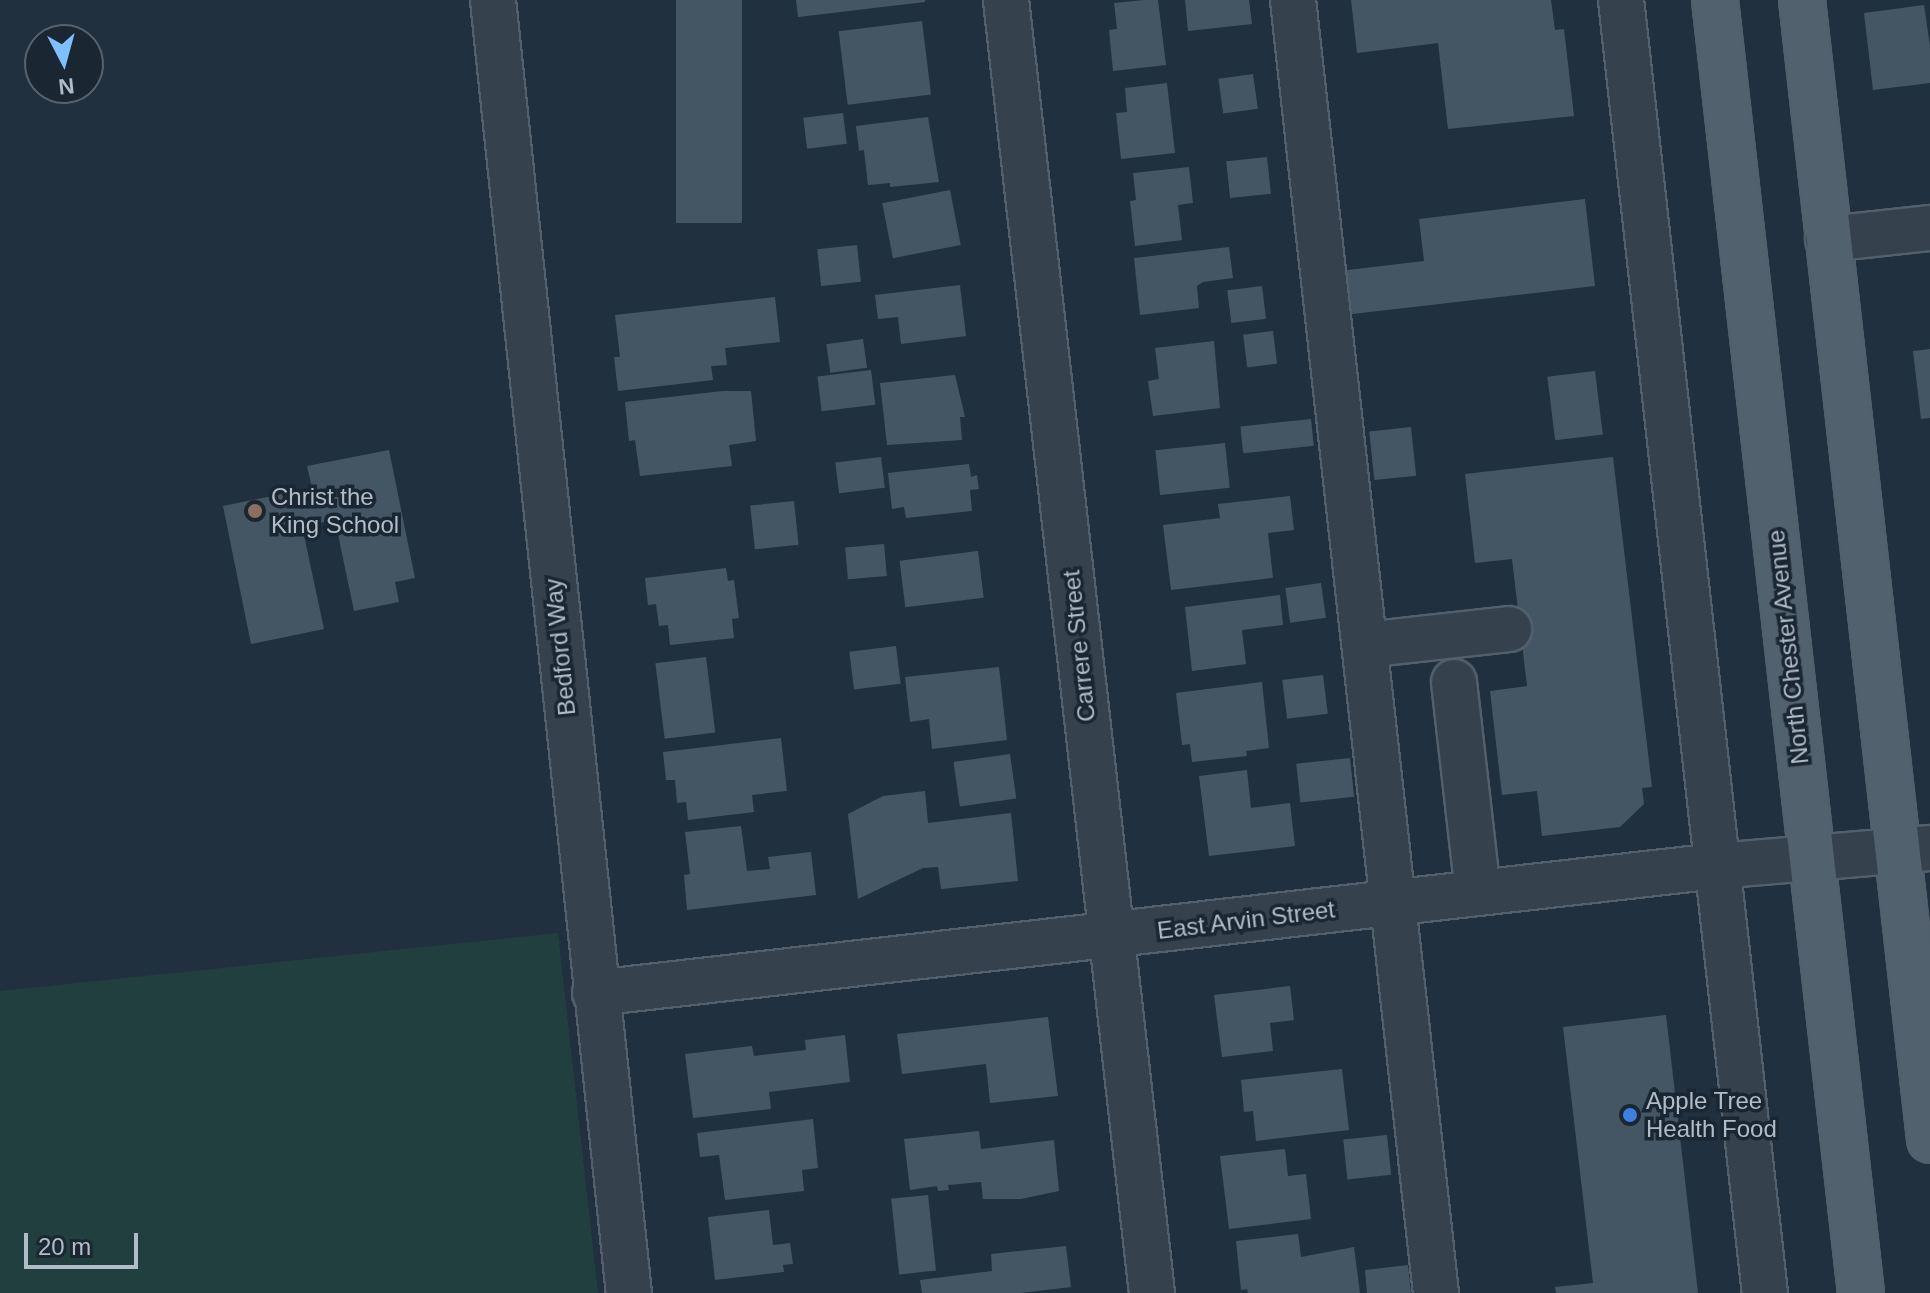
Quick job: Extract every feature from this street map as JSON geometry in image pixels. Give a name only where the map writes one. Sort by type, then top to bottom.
[{"type":"main road","name":"North Chester Avenue","points":[[1715,0],[1861,1293]]},
{"type":"main road","points":[[1802,0],[1828,239],[1914,849],[1930,1140]]},
{"type":"street","name":"Bedford Way","points":[[493,0],[595,993],[629,1293]]},
{"type":"street","name":"Carrere Street","points":[[1006,0],[1152,1293]]},
{"type":"street","points":[[1293,0],[1436,1293]]},
{"type":"street","points":[[1621,0],[1765,1293]]},
{"type":"street","points":[[1828,239],[1930,228]]},
{"type":"street","points":[[1365,645],[1509,629]]},
{"type":"street","points":[[1454,682],[1478,893]]},
{"type":"street","name":"East Arvin Street","points":[[595,993],[1716,866],[1914,849]]},
{"type":"green space","points":[[558,933],[598,1293],[0,1293],[0,991]]},
{"type":"building","points":[[676,0],[742,0],[742,223],[676,223]]},
{"type":"building","points":[[796,0],[925,0],[925,2],[798,17]]},
{"type":"building","points":[[1158,0],[1166,65],[1113,71],[1109,30],[1117,29],[1114,3]]},
{"type":"building","points":[[1185,0],[1249,0],[1252,24],[1188,31]]},
{"type":"building","points":[[1351,0],[1551,0],[1555,30],[1564,29],[1574,116],[1448,129],[1438,43],[1357,53]]},
{"type":"building","points":[[1924,5],[1930,46],[1930,83],[1873,90],[1864,13]]},
{"type":"building","points":[[922,21],[931,94],[848,105],[839,31]]},
{"type":"building","points":[[1253,74],[1258,109],[1223,114],[1218,79]]},
{"type":"building","points":[[1167,83],[1175,153],[1121,159],[1116,113],[1127,112],[1125,88]]},
{"type":"building","points":[[843,113],[847,144],[807,149],[803,118]]},
{"type":"building","points":[[928,117],[939,182],[890,187],[890,183],[868,185],[864,150],[859,151],[856,126]]},
{"type":"building","points":[[1267,157],[1271,194],[1230,198],[1226,161]]},
{"type":"building","points":[[1189,167],[1193,203],[1178,205],[1182,240],[1135,246],[1130,201],[1136,200],[1133,173]]},
{"type":"building","points":[[950,190],[961,245],[893,258],[882,203]]},
{"type":"building","points":[[1585,199],[1595,286],[1344,315],[1339,271],[1424,261],[1419,219]]},
{"type":"building","points":[[857,245],[861,282],[821,286],[817,249]]},
{"type":"building","points":[[1229,247],[1233,278],[1203,282],[1197,286],[1199,308],[1140,315],[1134,258]]},
{"type":"building","points":[[960,285],[966,336],[901,344],[898,317],[878,319],[875,295]]},
{"type":"building","points":[[1262,286],[1266,319],[1231,323],[1227,290]]},
{"type":"building","points":[[775,297],[780,342],[725,348],[727,365],[711,366],[713,380],[618,391],[614,357],[620,357],[615,315]]},
{"type":"building","points":[[1273,331],[1277,364],[1247,367],[1243,335]]},
{"type":"building","points":[[863,339],[867,368],[830,373],[826,344]]},
{"type":"building","points":[[1214,341],[1220,408],[1153,416],[1148,381],[1159,379],[1155,348]]},
{"type":"building","points":[[1930,349],[1930,418],[1921,419],[1913,351]]},
{"type":"building","points":[[871,370],[875,405],[822,411],[817,377]]},
{"type":"building","points":[[1595,371],[1603,435],[1555,440],[1547,377]]},
{"type":"building","points":[[955,375],[965,417],[960,417],[962,440],[887,445],[880,383]]},
{"type":"building","points":[[723,391],[751,391],[756,441],[729,445],[732,466],[640,476],[635,440],[629,441],[625,402]]},
{"type":"building","points":[[1311,419],[1314,446],[1243,453],[1240,426]]},
{"type":"building","points":[[1411,427],[1416,476],[1374,480],[1369,431]]},
{"type":"building","points":[[1225,443],[1230,488],[1160,495],[1155,450]]},
{"type":"building","points":[[389,450],[415,578],[395,582],[399,602],[354,611],[335,520],[302,526],[324,629],[251,644],[223,506],[312,488],[307,466]]},
{"type":"building","points":[[881,457],[885,488],[839,493],[835,463]]},
{"type":"building","points":[[1613,457],[1652,787],[1642,788],[1644,804],[1620,827],[1542,836],[1537,791],[1502,795],[1490,691],[1527,686],[1512,559],[1475,563],[1465,474]]},
{"type":"building","points":[[969,464],[971,477],[977,475],[979,489],[970,490],[972,511],[906,518],[904,507],[892,509],[888,473]]},
{"type":"building","points":[[1290,496],[1294,530],[1268,533],[1273,578],[1171,590],[1163,525],[1220,518],[1218,504]]},
{"type":"building","points":[[794,501],[799,545],[755,549],[750,506]]},
{"type":"building","points":[[884,544],[887,576],[848,579],[845,547]]},
{"type":"building","points":[[978,551],[984,598],[905,607],[900,561]]},
{"type":"building","points":[[726,568],[728,581],[734,580],[739,618],[732,619],[734,638],[670,645],[668,625],[659,626],[656,604],[648,605],[645,578]]},
{"type":"building","points":[[1321,583],[1326,618],[1290,623],[1285,588]]},
{"type":"building","points":[[1280,595],[1283,625],[1242,630],[1246,664],[1192,671],[1185,607]]},
{"type":"building","points":[[896,646],[901,684],[854,689],[849,652]]},
{"type":"building","points":[[706,657],[715,732],[665,739],[655,663]]},
{"type":"building","points":[[999,667],[1007,740],[932,749],[929,719],[910,722],[905,677]]},
{"type":"building","points":[[1323,675],[1328,714],[1287,719],[1282,680]]},
{"type":"building","points":[[1262,682],[1269,748],[1246,751],[1247,756],[1192,762],[1190,744],[1182,745],[1176,693]]},
{"type":"building","points":[[781,738],[787,791],[752,795],[754,812],[688,820],[686,802],[677,803],[675,780],[666,780],[663,752]]},
{"type":"building","points":[[1010,754],[1016,799],[960,806],[954,762]]},
{"type":"building","points":[[1350,758],[1354,797],[1300,802],[1296,764]]},
{"type":"building","points":[[1247,770],[1251,808],[1290,803],[1295,846],[1209,856],[1199,776]]},
{"type":"building","points":[[925,791],[928,823],[1011,813],[1018,881],[941,889],[938,867],[923,868],[858,899],[848,814],[883,796]]},
{"type":"building","points":[[741,826],[747,871],[770,869],[768,857],[811,852],[816,895],[687,910],[684,875],[690,874],[685,832]]},
{"type":"building","points":[[1290,986],[1294,1020],[1270,1023],[1273,1051],[1222,1057],[1214,995]]},
{"type":"building","points":[[1666,1015],[1698,1293],[1556,1293],[1555,1287],[1593,1283],[1563,1027]]},
{"type":"building","points":[[1048,1017],[1058,1096],[990,1103],[986,1064],[902,1074],[897,1034]]},
{"type":"building","points":[[845,1035],[850,1082],[769,1092],[771,1109],[693,1118],[685,1054],[752,1046],[754,1056],[806,1050],[805,1040]]},
{"type":"building","points":[[1342,1069],[1349,1130],[1256,1141],[1253,1111],[1244,1112],[1241,1080]]},
{"type":"building","points":[[813,1119],[818,1168],[802,1170],[804,1191],[725,1200],[719,1155],[700,1157],[697,1133]]},
{"type":"building","points":[[979,1131],[981,1149],[1054,1140],[1059,1191],[1021,1199],[983,1199],[981,1182],[948,1185],[949,1190],[938,1191],[937,1186],[910,1190],[904,1139]]},
{"type":"building","points":[[1387,1135],[1391,1175],[1347,1179],[1343,1140]]},
{"type":"building","points":[[1285,1149],[1288,1176],[1306,1174],[1311,1219],[1229,1229],[1220,1156]]},
{"type":"building","points":[[928,1195],[936,1271],[899,1274],[891,1199]]},
{"type":"building","points":[[769,1210],[773,1245],[790,1243],[793,1264],[783,1265],[784,1272],[715,1280],[708,1217]]},
{"type":"building","points":[[1298,1234],[1301,1257],[1354,1247],[1360,1293],[1248,1293],[1247,1289],[1241,1290],[1236,1241]]},
{"type":"building","points":[[1066,1246],[1071,1287],[1020,1293],[922,1293],[920,1280],[992,1271],[991,1254]]},
{"type":"building","points":[[1408,1265],[1411,1293],[1367,1293],[1365,1270]]},
{"type":"place","name":"Christ the King School","points":[[255,511]]},
{"type":"place","name":"Apple Tree Health Food","points":[[1630,1115]]}]
